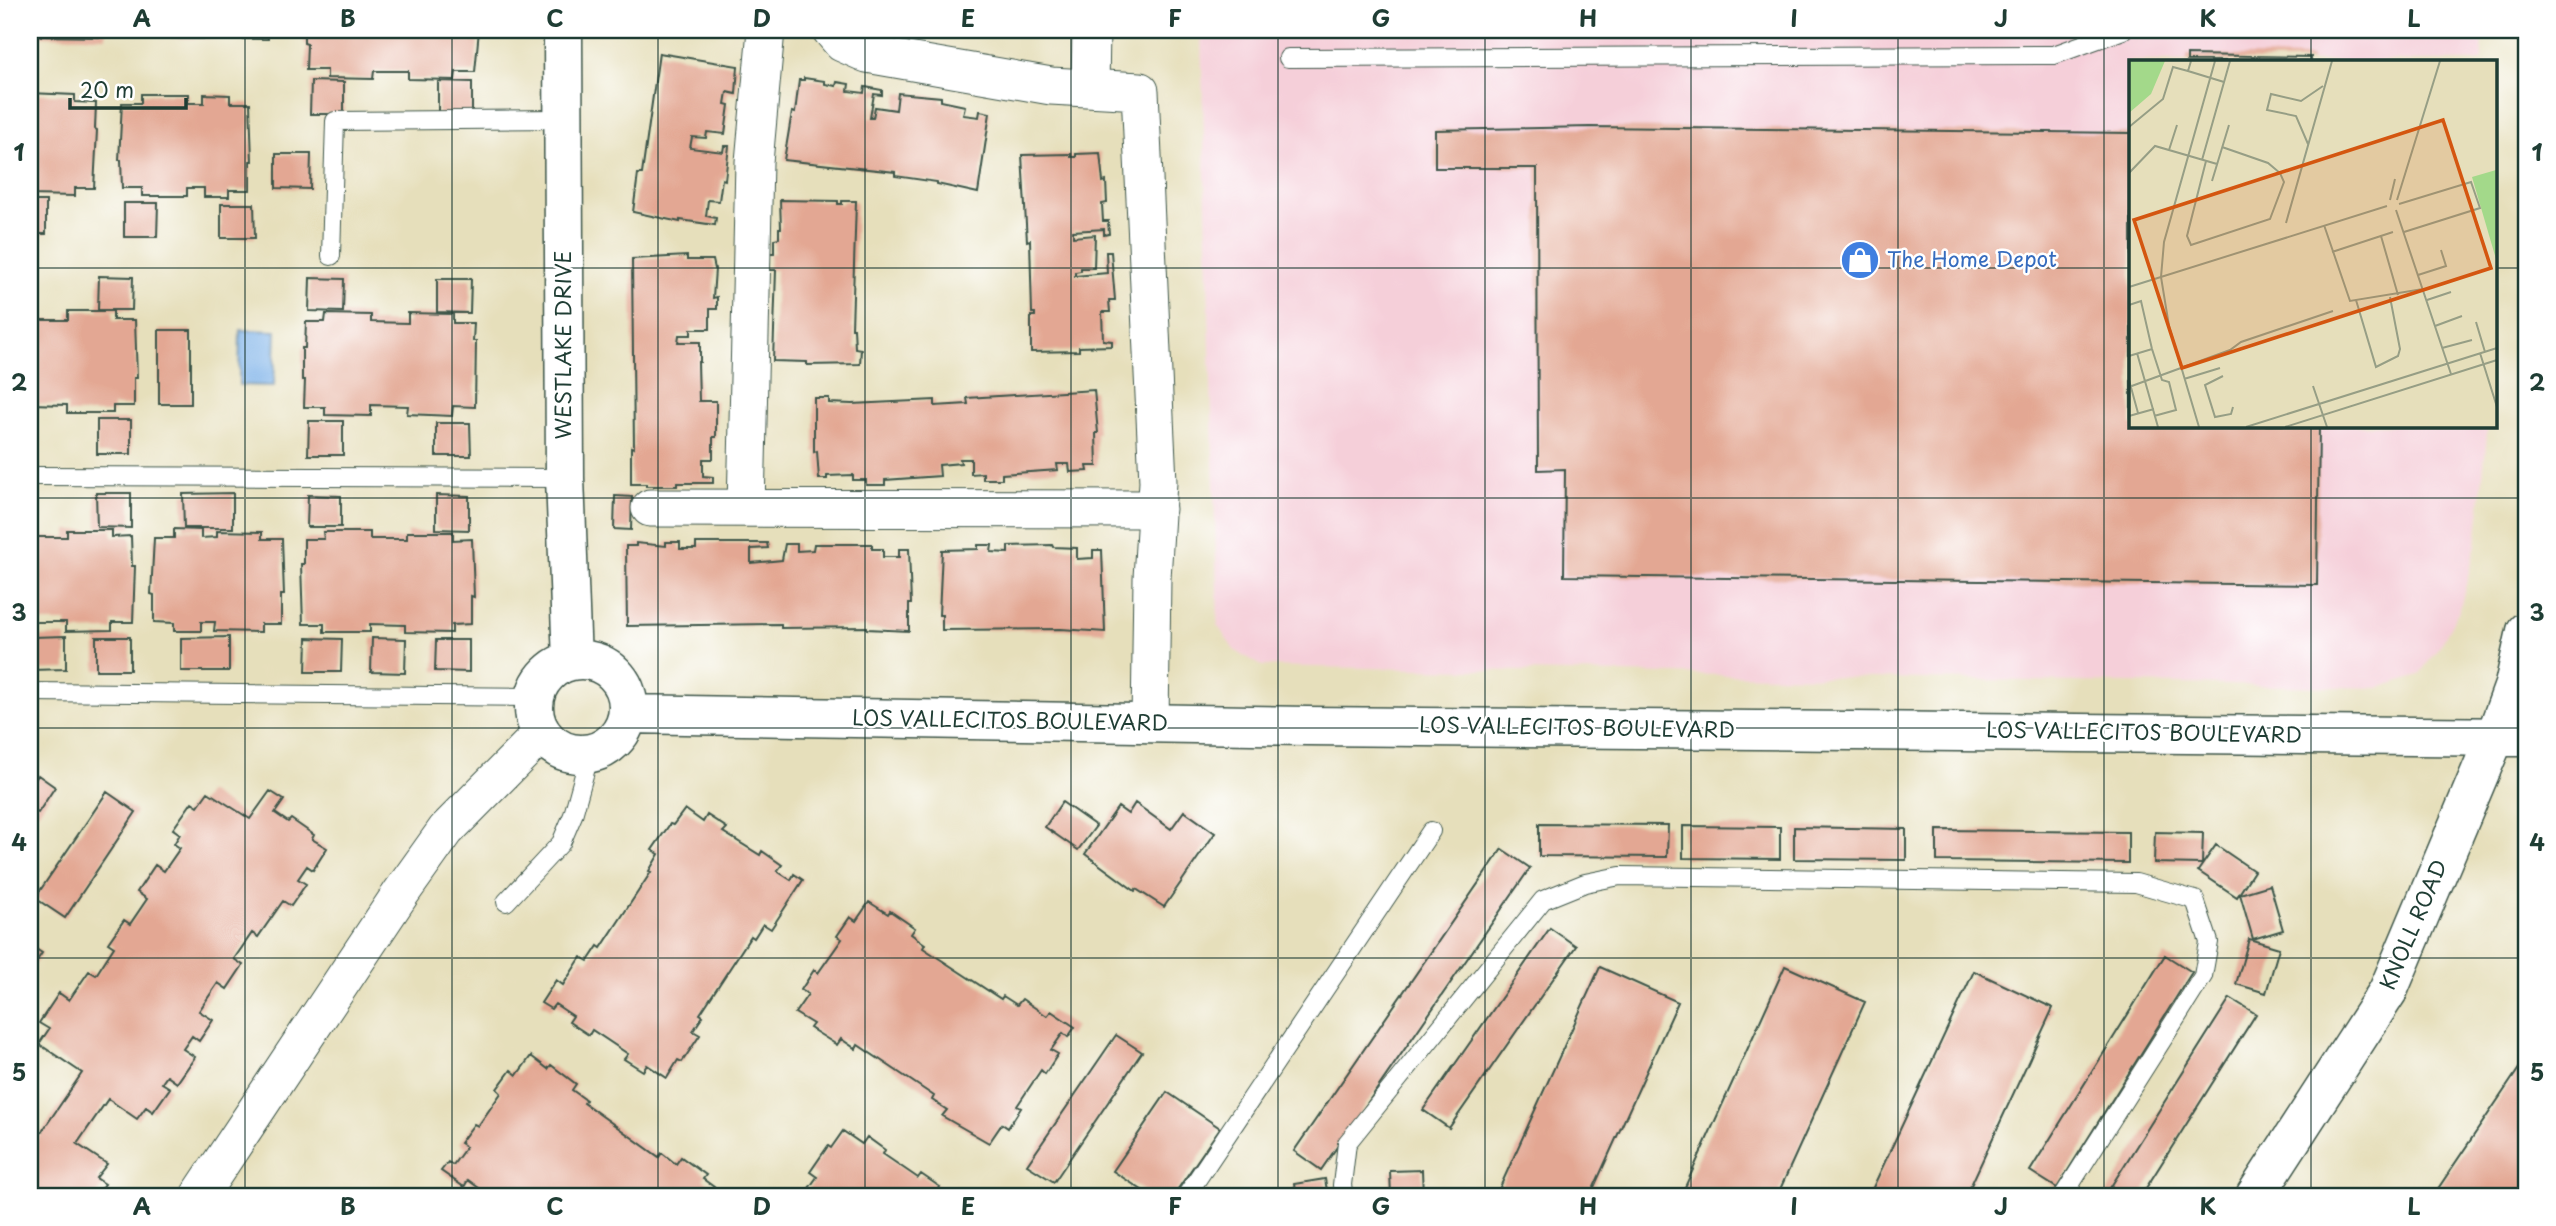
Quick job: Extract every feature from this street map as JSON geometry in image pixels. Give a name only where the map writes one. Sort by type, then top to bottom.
[{"type":"street","name":"WESTLAKE DRIVE","points":[[563,30],[565,478],[572,661]]},
{"type":"street","points":[[746,508],[754,162],[766,30]]},
{"type":"street","points":[[831,30],[842,43],[867,54],[1051,86],[1140,91],[1158,468],[1152,578],[1150,723]]},
{"type":"street","points":[[1090,88],[1091,30]]},
{"type":"street","points":[[650,508],[1157,509]]},
{"type":"street","name":"KNOLL ROAD","points":[[2255,1196],[2388,991],[2511,737],[2514,685],[2526,631]]},
{"type":"street","points":[[587,660],[601,664],[614,673],[623,685],[628,699],[628,714],[624,728],[604,749],[576,754],[563,750],[551,743],[538,715],[540,685],[548,673],[572,661],[587,660]]},
{"type":"street","name":"LOS VALLECITOS BOULEVARD","points":[[628,714],[1150,723],[2511,737]]},
{"type":"street","points":[[199,1196],[401,893],[446,830],[538,715]]},
{"type":"lane","points":[[1288,58],[2054,55],[2123,30]]},
{"type":"lane","points":[[331,256],[335,121],[564,119]]},
{"type":"lane","points":[[30,476],[565,478]]},
{"type":"lane","points":[[30,692],[538,715]]},
{"type":"lane","points":[[506,902],[561,843],[573,815],[590,753]]},
{"type":"lane","points":[[1186,1196],[1431,831]]},
{"type":"lane","points":[[1344,1196],[1342,1185],[1347,1143],[1543,900],[1585,883],[1620,876],[2136,883],[2195,900],[2210,942],[2203,976],[2063,1196]]},
{"type":"shaded area","points":[[2481,30],[2482,60],[2129,60],[2129,427],[2488,427],[2476,545],[2460,608],[2441,644],[2419,675],[2379,688],[1262,666],[1234,650],[1218,626],[1201,35],[1171,32]]},
{"type":"water","points":[[240,330],[276,331],[274,386],[239,385]]},
{"type":"building","points":[[33,30],[106,30],[106,37],[33,36]]},
{"type":"building","points":[[172,30],[268,30],[268,39],[171,38]]},
{"type":"building","points":[[304,30],[479,30],[475,72],[456,72],[455,80],[408,79],[408,71],[374,71],[373,79],[327,78],[327,70],[306,70],[307,44],[304,43]]},
{"type":"building","points":[[659,53],[738,66],[736,94],[727,92],[725,104],[729,105],[725,134],[707,132],[706,138],[692,137],[690,148],[723,152],[724,146],[729,146],[725,180],[722,179],[719,201],[708,200],[706,216],[716,218],[715,225],[680,222],[633,212],[638,174],[642,174]]},
{"type":"building","points":[[2187,55],[2311,57],[2311,60],[2187,60]]},
{"type":"building","points":[[804,78],[825,81],[825,84],[836,86],[837,82],[849,84],[848,91],[864,93],[865,87],[882,90],[882,95],[874,94],[870,118],[873,118],[875,107],[896,110],[898,93],[941,97],[941,101],[965,106],[963,115],[979,117],[980,111],[990,113],[978,193],[937,182],[895,176],[895,172],[784,160],[792,112],[795,113],[799,80]]},
{"type":"building","points":[[311,81],[344,82],[344,114],[310,114]]},
{"type":"building","points":[[438,81],[472,82],[472,115],[438,115]]},
{"type":"building","points":[[30,93],[75,95],[75,102],[96,103],[94,188],[75,188],[75,196],[30,195]]},
{"type":"building","points":[[141,94],[188,94],[188,103],[204,103],[204,94],[230,95],[230,103],[250,103],[250,190],[229,190],[229,197],[204,197],[204,188],[187,188],[187,196],[142,196],[142,188],[122,188],[119,160],[122,103],[141,103]]},
{"type":"building","name":"The Home Depot","points":[[1590,127],[2129,133],[2129,427],[2319,427],[2317,585],[1564,576],[1565,469],[1538,470],[1537,168],[1435,168],[1435,130]]},
{"type":"building","points":[[1100,153],[1107,203],[1102,204],[1103,221],[1108,221],[1109,234],[1104,235],[1104,229],[1073,231],[1073,237],[1095,235],[1094,268],[1081,268],[1081,271],[1075,272],[1075,276],[1107,273],[1106,252],[1111,252],[1115,300],[1109,300],[1110,312],[1102,312],[1103,340],[1112,341],[1112,346],[1079,347],[1079,351],[1031,352],[1031,316],[1035,316],[1035,313],[1032,313],[1030,240],[1027,241],[1022,155],[1071,154],[1071,157],[1076,157],[1076,154]]},
{"type":"building","points":[[276,154],[311,154],[310,189],[276,188]]},
{"type":"building","points":[[780,200],[838,201],[838,204],[842,204],[842,201],[856,201],[852,328],[855,348],[861,349],[860,364],[807,365],[807,362],[773,361],[776,270],[769,270],[770,253],[774,253],[774,239],[779,238],[781,228]]},
{"type":"building","points":[[30,201],[46,201],[46,234],[30,234]]},
{"type":"building","points":[[124,203],[158,203],[157,237],[124,237]]},
{"type":"building","points":[[221,204],[254,204],[255,238],[221,238]]},
{"type":"building","points":[[687,256],[687,260],[713,260],[715,269],[713,298],[717,297],[717,309],[710,309],[710,329],[691,329],[691,335],[679,335],[678,342],[700,342],[699,401],[716,401],[713,459],[703,459],[703,476],[713,477],[713,483],[677,483],[677,486],[631,484],[631,447],[634,448],[632,259]]},
{"type":"building","points":[[99,276],[133,277],[132,310],[98,310]]},
{"type":"building","points":[[310,278],[344,279],[343,312],[309,311]]},
{"type":"building","points":[[437,279],[471,279],[470,313],[437,312]]},
{"type":"building","points":[[68,311],[113,311],[113,320],[135,320],[137,378],[134,378],[134,406],[113,406],[113,413],[67,413],[67,405],[30,404],[30,312],[33,312],[32,320],[68,320]]},
{"type":"building","points":[[408,313],[453,314],[453,323],[474,323],[475,407],[453,406],[452,416],[407,414],[408,406],[371,405],[371,416],[325,415],[325,407],[304,407],[302,348],[305,348],[306,322],[325,322],[326,314],[371,315],[371,322],[408,323]]},
{"type":"building","points":[[159,330],[191,330],[191,404],[159,404]]},
{"type":"building","points":[[1094,390],[1098,433],[1097,466],[1087,466],[1088,471],[1070,472],[1069,464],[1057,464],[1058,470],[1002,474],[1002,479],[983,479],[983,473],[971,474],[971,459],[960,459],[961,463],[939,465],[940,476],[885,480],[885,485],[866,485],[866,480],[853,480],[853,475],[819,479],[817,451],[814,452],[814,398],[829,398],[829,403],[852,404],[935,400],[935,406],[968,404],[967,398]]},
{"type":"building","points":[[97,420],[131,420],[131,454],[97,454]]},
{"type":"building","points":[[309,421],[343,421],[343,455],[308,455]]},
{"type":"building","points":[[436,423],[470,423],[471,456],[436,456]]},
{"type":"building","points":[[96,493],[131,493],[131,528],[97,527]]},
{"type":"building","points":[[233,493],[233,528],[184,528],[183,494]]},
{"type":"building","points":[[308,495],[341,496],[341,527],[307,527]]},
{"type":"building","points":[[436,495],[469,496],[469,530],[436,529]]},
{"type":"building","points":[[615,496],[632,497],[631,530],[614,529]]},
{"type":"building","points":[[174,529],[201,530],[201,538],[217,537],[217,531],[262,532],[262,539],[282,539],[284,595],[281,595],[281,624],[261,624],[261,632],[214,631],[215,622],[201,622],[201,631],[174,631],[174,623],[154,622],[154,595],[151,594],[154,538],[174,538]]},
{"type":"building","points":[[67,530],[112,530],[112,537],[131,536],[132,566],[135,566],[133,622],[112,622],[112,630],[66,631],[66,622],[30,622],[30,537],[67,537]]},
{"type":"building","points":[[323,532],[370,532],[370,539],[407,539],[407,532],[453,532],[453,540],[472,539],[474,597],[471,596],[471,624],[452,625],[452,633],[405,632],[405,625],[370,624],[370,632],[324,632],[324,624],[303,624],[301,564],[304,564],[304,539],[324,539]]},
{"type":"building","points":[[666,542],[680,542],[680,549],[696,549],[696,543],[767,543],[768,548],[751,549],[751,563],[782,560],[785,544],[797,544],[797,551],[813,550],[814,544],[872,544],[872,549],[883,549],[883,557],[899,557],[899,549],[909,549],[909,631],[867,627],[781,628],[781,624],[627,626],[626,546],[636,546],[636,543],[666,546]]},
{"type":"building","points":[[978,545],[992,545],[991,552],[1008,553],[1008,546],[1052,545],[1077,548],[1077,559],[1093,558],[1093,550],[1102,550],[1105,632],[1061,629],[942,630],[942,615],[939,615],[942,550],[978,549]]},
{"type":"building","points":[[66,636],[66,669],[32,670],[32,637]]},
{"type":"building","points":[[96,637],[130,637],[130,670],[96,670]]},
{"type":"building","points":[[229,637],[229,671],[181,671],[181,638]]},
{"type":"building","points":[[307,638],[342,639],[341,672],[306,672]]},
{"type":"building","points":[[372,638],[406,639],[405,673],[371,672]]},
{"type":"building","points":[[436,640],[469,640],[469,672],[435,671]]},
{"type":"building","points":[[38,775],[55,787],[38,813],[30,808],[30,781],[33,783]]},
{"type":"building","points":[[270,791],[284,800],[275,813],[288,822],[291,819],[314,835],[312,839],[327,848],[313,870],[307,866],[298,879],[306,884],[291,906],[283,901],[258,937],[252,933],[234,959],[243,965],[227,989],[218,983],[199,1011],[213,1020],[199,1041],[192,1036],[183,1049],[195,1057],[177,1083],[167,1076],[162,1083],[170,1088],[153,1112],[146,1107],[137,1119],[108,1099],[77,1144],[107,1164],[96,1178],[105,1184],[96,1196],[30,1196],[30,1149],[82,1073],[39,1044],[49,1029],[39,1023],[59,993],[69,1000],[89,971],[96,975],[114,947],[108,943],[124,920],[130,924],[147,899],[137,892],[155,865],[164,871],[180,848],[174,844],[180,834],[173,829],[192,802],[198,806],[208,792],[250,819]]},
{"type":"building","points":[[107,792],[136,812],[65,918],[35,898]]},
{"type":"building","points":[[1062,802],[1096,826],[1078,850],[1045,827]]},
{"type":"building","points":[[1135,803],[1171,829],[1184,811],[1215,833],[1164,907],[1136,889],[1135,891],[1085,854],[1118,807],[1128,814]]},
{"type":"building","points":[[685,809],[703,822],[707,815],[727,828],[723,832],[760,855],[762,851],[782,865],[777,871],[791,880],[794,874],[803,880],[771,929],[763,924],[754,938],[751,936],[700,1014],[703,1016],[693,1031],[700,1035],[682,1062],[678,1060],[667,1078],[647,1065],[643,1071],[624,1059],[628,1054],[592,1030],[589,1035],[569,1022],[573,1016],[555,1004],[551,1009],[541,1003],[556,980],[563,985],[581,957],[588,961],[598,946],[601,948],[651,872],[649,871],[659,854],[652,850],[670,824],[673,825]]},
{"type":"building","points":[[1539,824],[1668,825],[1667,857],[1539,856]]},
{"type":"building","points":[[1683,826],[1780,827],[1780,859],[1683,858]]},
{"type":"building","points":[[1794,827],[1906,829],[1906,860],[1794,859]]},
{"type":"building","points":[[1937,830],[2128,832],[2128,863],[1937,861]]},
{"type":"building","points":[[2155,832],[2203,833],[2202,864],[2154,863]]},
{"type":"building","points":[[2216,845],[2254,871],[2237,897],[2198,871]]},
{"type":"building","points":[[1502,849],[1530,868],[1321,1170],[1294,1151]]},
{"type":"building","points":[[2270,885],[2283,930],[2253,939],[2240,894]]},
{"type":"building","points":[[869,902],[888,914],[890,911],[915,928],[911,934],[925,944],[923,948],[1001,999],[1003,996],[1017,1005],[1022,999],[1047,1016],[1051,1011],[1075,1027],[1068,1037],[1063,1033],[1051,1050],[1058,1054],[1045,1074],[1041,1070],[1017,1106],[1021,1108],[1008,1128],[1002,1124],[989,1143],[942,1116],[947,1110],[932,1100],[934,1096],[858,1045],[856,1049],[841,1039],[837,1045],[810,1028],[813,1024],[795,1013],[808,994],[801,990],[814,970],[818,973],[842,939],[837,936],[850,917],[856,921]]},
{"type":"building","points":[[1550,928],[1576,946],[1449,1128],[1423,1110]]},
{"type":"building","points":[[2249,939],[2279,948],[2266,993],[2236,984]]},
{"type":"building","points":[[30,945],[42,953],[30,971]]},
{"type":"building","points":[[2165,955],[2192,972],[2057,1188],[2030,1171]]},
{"type":"building","points":[[1785,966],[1865,1002],[1777,1196],[1681,1196]]},
{"type":"building","points":[[1600,967],[1678,1002],[1590,1196],[1496,1196]]},
{"type":"building","points":[[1974,971],[2053,1008],[1966,1196],[1869,1196]]},
{"type":"building","points":[[2230,998],[2256,1014],[2141,1196],[2105,1196]]},
{"type":"building","points":[[1116,1035],[1142,1052],[1054,1182],[1027,1165]]},
{"type":"building","points":[[531,1056],[548,1069],[551,1065],[576,1084],[572,1090],[586,1100],[584,1103],[659,1157],[662,1153],[676,1164],[681,1157],[706,1175],[703,1179],[721,1192],[717,1196],[505,1196],[499,1192],[497,1196],[490,1196],[468,1180],[464,1187],[441,1171],[448,1162],[453,1165],[466,1147],[460,1143],[474,1124],[478,1126],[501,1093],[497,1089],[511,1070],[517,1075]]},
{"type":"building","points":[[2526,1058],[2526,1196],[2433,1196]]},
{"type":"building","points":[[1167,1092],[1220,1128],[1173,1196],[1151,1196],[1113,1171]]},
{"type":"building","points":[[843,1131],[862,1144],[867,1137],[885,1150],[883,1154],[918,1178],[921,1174],[940,1187],[936,1193],[940,1196],[809,1196],[811,1193],[807,1191],[817,1177],[810,1172],[828,1146],[831,1148]]},
{"type":"building","points":[[1422,1170],[1423,1196],[1391,1196],[1390,1171]]},
{"type":"building","points":[[1325,1179],[1328,1196],[1296,1196],[1294,1184]]},
{"type":"place","name":"The Home Depot","points":[[1860,260]]}]
